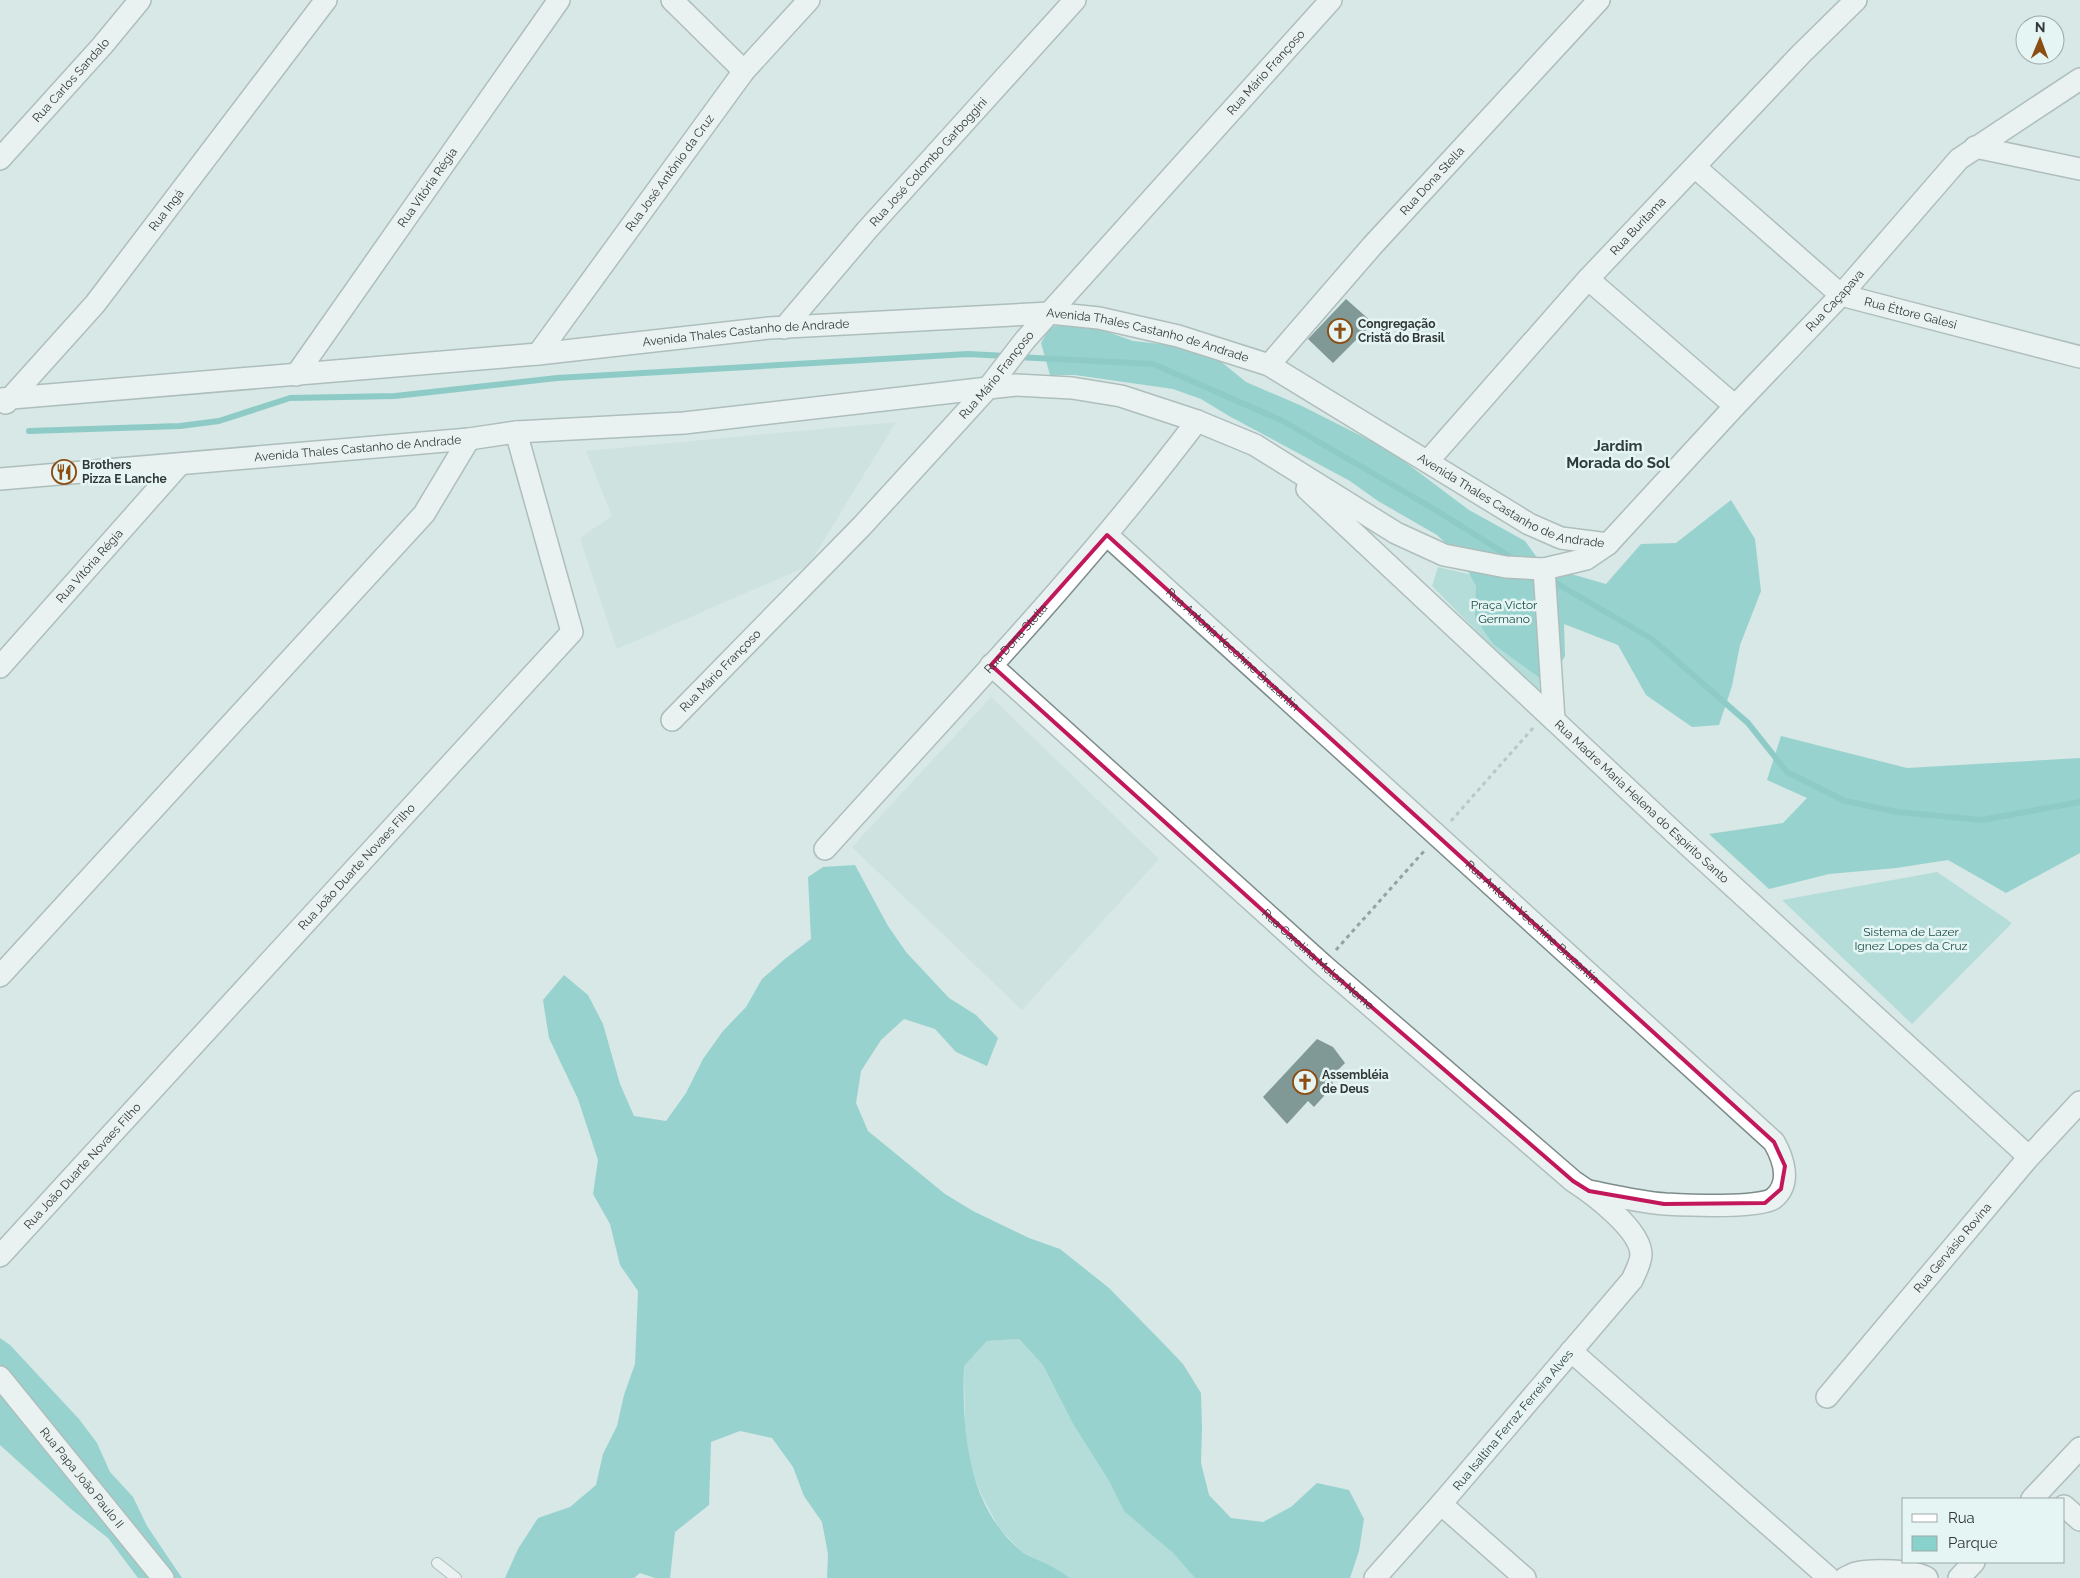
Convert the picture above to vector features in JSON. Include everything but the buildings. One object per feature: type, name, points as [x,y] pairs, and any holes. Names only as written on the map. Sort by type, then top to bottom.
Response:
[{"type":"street","name":"Rua Carlos Sandalo","points":[[0,158],[102,46],[140,0]]},
{"type":"street","name":"Rua Ingá","points":[[3,403],[95,304],[326,0]]},
{"type":"street","name":"Rua Vitória Régia","points":[[296,374],[559,0]]},
{"type":"street","points":[[672,0],[744,71]]},
{"type":"street","name":"Rua José Antônio da Cruz","points":[[538,354],[744,71],[809,0]]},
{"type":"street","name":"Rua José Colombo Garboggini","points":[[784,328],[867,230],[1075,0]]},
{"type":"street","name":"Rua Mário Françoso","points":[[672,720],[862,526],[988,388],[1025,340],[1331,0]]},
{"type":"street","name":"Rua Dona Stella","points":[[1269,365],[1372,246],[1599,0]]},
{"type":"street","name":"Rua Buritama","points":[[1428,461],[1588,279],[1801,54],[1856,0]]},
{"type":"street","name":"Rua Caçapava","points":[[1608,544],[1735,406],[1841,295],[1959,159],[2080,79]]},
{"type":"street","points":[[1975,147],[2080,169]]},
{"type":"street","name":"Rua Éttore Galesi","points":[[1695,168],[1841,295],[2080,357]]},
{"type":"street","points":[[1588,279],[1735,406]]},
{"type":"street","name":"Avenida Thales Castanho de Andrade","points":[[3,403],[296,374],[538,354],[784,328],[1050,313],[1099,318],[1178,336],[1269,365],[1529,524],[1561,538],[1608,544]]},
{"type":"street","name":"Avenida Thales Castanho de Andrade","points":[[0,479],[469,440],[516,432],[684,423],[1016,385],[1072,388],[1121,396],[1197,421],[1255,445],[1396,533],[1444,555],[1498,565],[1544,570],[1586,559],[1608,544]]},
{"type":"street","name":"Rua Dona Stella","points":[[825,849],[1107,535],[1158,473],[1197,421]]},
{"type":"street","name":"Rua João Duarte Novaes Filho","points":[[0,1256],[572,632],[516,432]]},
{"type":"street","points":[[0,976],[424,514],[469,440]]},
{"type":"street","name":"Rua Madre Maria Helena do Espírito Santo","points":[[1255,445],[1318,499],[1550,716],[2030,1158]]},
{"type":"street","name":"Rua Vitória Régia","points":[[0,667],[180,464]]},
{"type":"street","name":"Rua Antonia Vecchine Bruzantin","points":[[1107,535],[1774,1142],[1785,1166],[1781,1189],[1774,1198],[1765,1203],[1748,1205],[1664,1204],[1589,1192]]},
{"type":"street","points":[[1544,570],[1550,716]]},
{"type":"street","name":"Rua Carolina Molon Neme","points":[[991,666],[1322,965],[1573,1181],[1589,1192],[1629,1229],[1639,1245],[1641,1255]]},
{"type":"street","name":"Rua Gervásio Rovina","points":[[1827,1397],[2080,1102]]},
{"type":"street","name":"Rua Isaltina Ferraz Ferreira Alves","points":[[1375,1578],[1441,1504],[1632,1280],[1641,1255]]},
{"type":"street","points":[[1571,1351],[1828,1578]]},
{"type":"street","name":"Rua Papa João Paulo II","points":[[0,1377],[163,1578]]},
{"type":"street","points":[[2043,1496],[2080,1448]]},
{"type":"street","points":[[1441,1504],[1525,1578]]},
{"type":"street","points":[[2065,1507],[2080,1520]]},
{"type":"street","points":[[1959,1578],[1973,1563]]},
{"type":"street","points":[[1845,1578],[1857,1572],[1890,1571],[1922,1574],[1926,1578]]},
{"type":"lane","points":[[438,1563],[456,1578]]},
{"type":"path","points":[[1322,965],[1438,836],[1550,716]]},
{"type":"highlighted area","points":[[1107,535],[1774,1142],[1785,1166],[1781,1189],[1765,1203],[1664,1204],[1589,1191],[1573,1181],[1323,965],[991,665]]},
{"type":"shaded area","points":[[896,422],[808,566],[617,649],[580,538],[612,516],[586,451]]},
{"type":"shaded area","points":[[991,697],[1159,859],[1022,1010],[852,847]]},
{"type":"green space","points":[[1067,324],[1091,326],[1133,341],[1180,346],[1219,360],[1246,382],[1302,406],[1389,450],[1469,510],[1525,541],[1543,566],[1606,584],[1641,544],[1676,543],[1731,500],[1755,539],[1761,591],[1740,645],[1732,686],[1719,725],[1692,727],[1646,695],[1618,645],[1564,624],[1565,656],[1548,684],[1493,644],[1475,618],[1476,586],[1461,558],[1437,535],[1378,501],[1350,481],[1201,399],[1173,389],[1075,375],[1050,375],[1041,343],[1050,327]]},
{"type":"green space","name":"Praça Victor Germano","points":[[1438,567],[1494,580],[1534,579],[1540,695],[1432,586]]},
{"type":"green space","points":[[1781,736],[1907,768],[2080,758],[2080,853],[2006,893],[1948,860],[1896,868],[1829,874],[1769,889],[1709,834],[1783,823],[1807,798],[1767,780]]},
{"type":"green space","points":[[855,865],[888,926],[906,952],[949,998],[976,1015],[998,1038],[987,1066],[956,1052],[935,1029],[904,1019],[881,1040],[861,1071],[856,1103],[868,1131],[945,1194],[973,1211],[1029,1238],[1060,1249],[1109,1288],[1183,1364],[1201,1393],[1201,1463],[1209,1495],[1231,1518],[1263,1522],[1291,1507],[1317,1483],[1349,1490],[1364,1519],[1359,1551],[1350,1578],[1195,1578],[1173,1553],[1124,1511],[1109,1481],[1073,1424],[1043,1365],[1019,1339],[987,1341],[964,1366],[964,1415],[971,1465],[978,1489],[1002,1532],[1020,1550],[1070,1578],[827,1578],[828,1554],[822,1522],[804,1496],[793,1467],[772,1438],[740,1431],[711,1442],[709,1505],[675,1532],[670,1578],[655,1578],[640,1573],[634,1578],[505,1578],[518,1549],[538,1518],[570,1507],[596,1485],[603,1454],[617,1426],[624,1395],[635,1364],[638,1291],[620,1265],[610,1224],[593,1194],[598,1160],[578,1099],[549,1038],[543,1000],[564,975],[588,995],[603,1024],[620,1084],[634,1116],[666,1121],[686,1093],[703,1059],[723,1031],[746,1007],[762,979],[811,939],[808,877],[823,867]]},
{"type":"green space","name":"Sistema de Lazer Ignez Lopes da Cruz","points":[[1937,872],[2012,923],[1912,1024],[1782,900]]},
{"type":"green space","points":[[0,1338],[10,1345],[79,1419],[97,1443],[110,1472],[133,1497],[147,1526],[182,1578],[138,1578],[108,1538],[71,1509],[0,1445]]},
{"type":"green space","points":[[1019,1339],[1043,1365],[1073,1424],[1109,1481],[1124,1510],[1173,1553],[1195,1578],[1070,1578],[1021,1551],[999,1528],[982,1496],[970,1467],[965,1429],[964,1366],[987,1341]]},
{"type":"waterway","points":[[29,431],[180,426],[219,421],[290,398],[395,396],[557,378],[968,354],[1007,356]]},
{"type":"waterway","points":[[1017,357],[1153,364],[1283,421],[1434,509],[1517,561]]},
{"type":"waterway","points":[[1549,579],[1652,639],[1748,723],[1787,772],[1845,801],[1898,812],[1982,820],[2080,802]]},
{"type":"place","name":"Congregação Cristã do Brasil","points":[[1340,331]]},
{"type":"place","name":"Brothers Pizza E Lanche","points":[[64,472]]},
{"type":"place","name":"Assembléia de Deus","points":[[1305,1082]]},
{"type":"district","name":"Jardim Morada do Sol","points":[[1618,454]]}]
